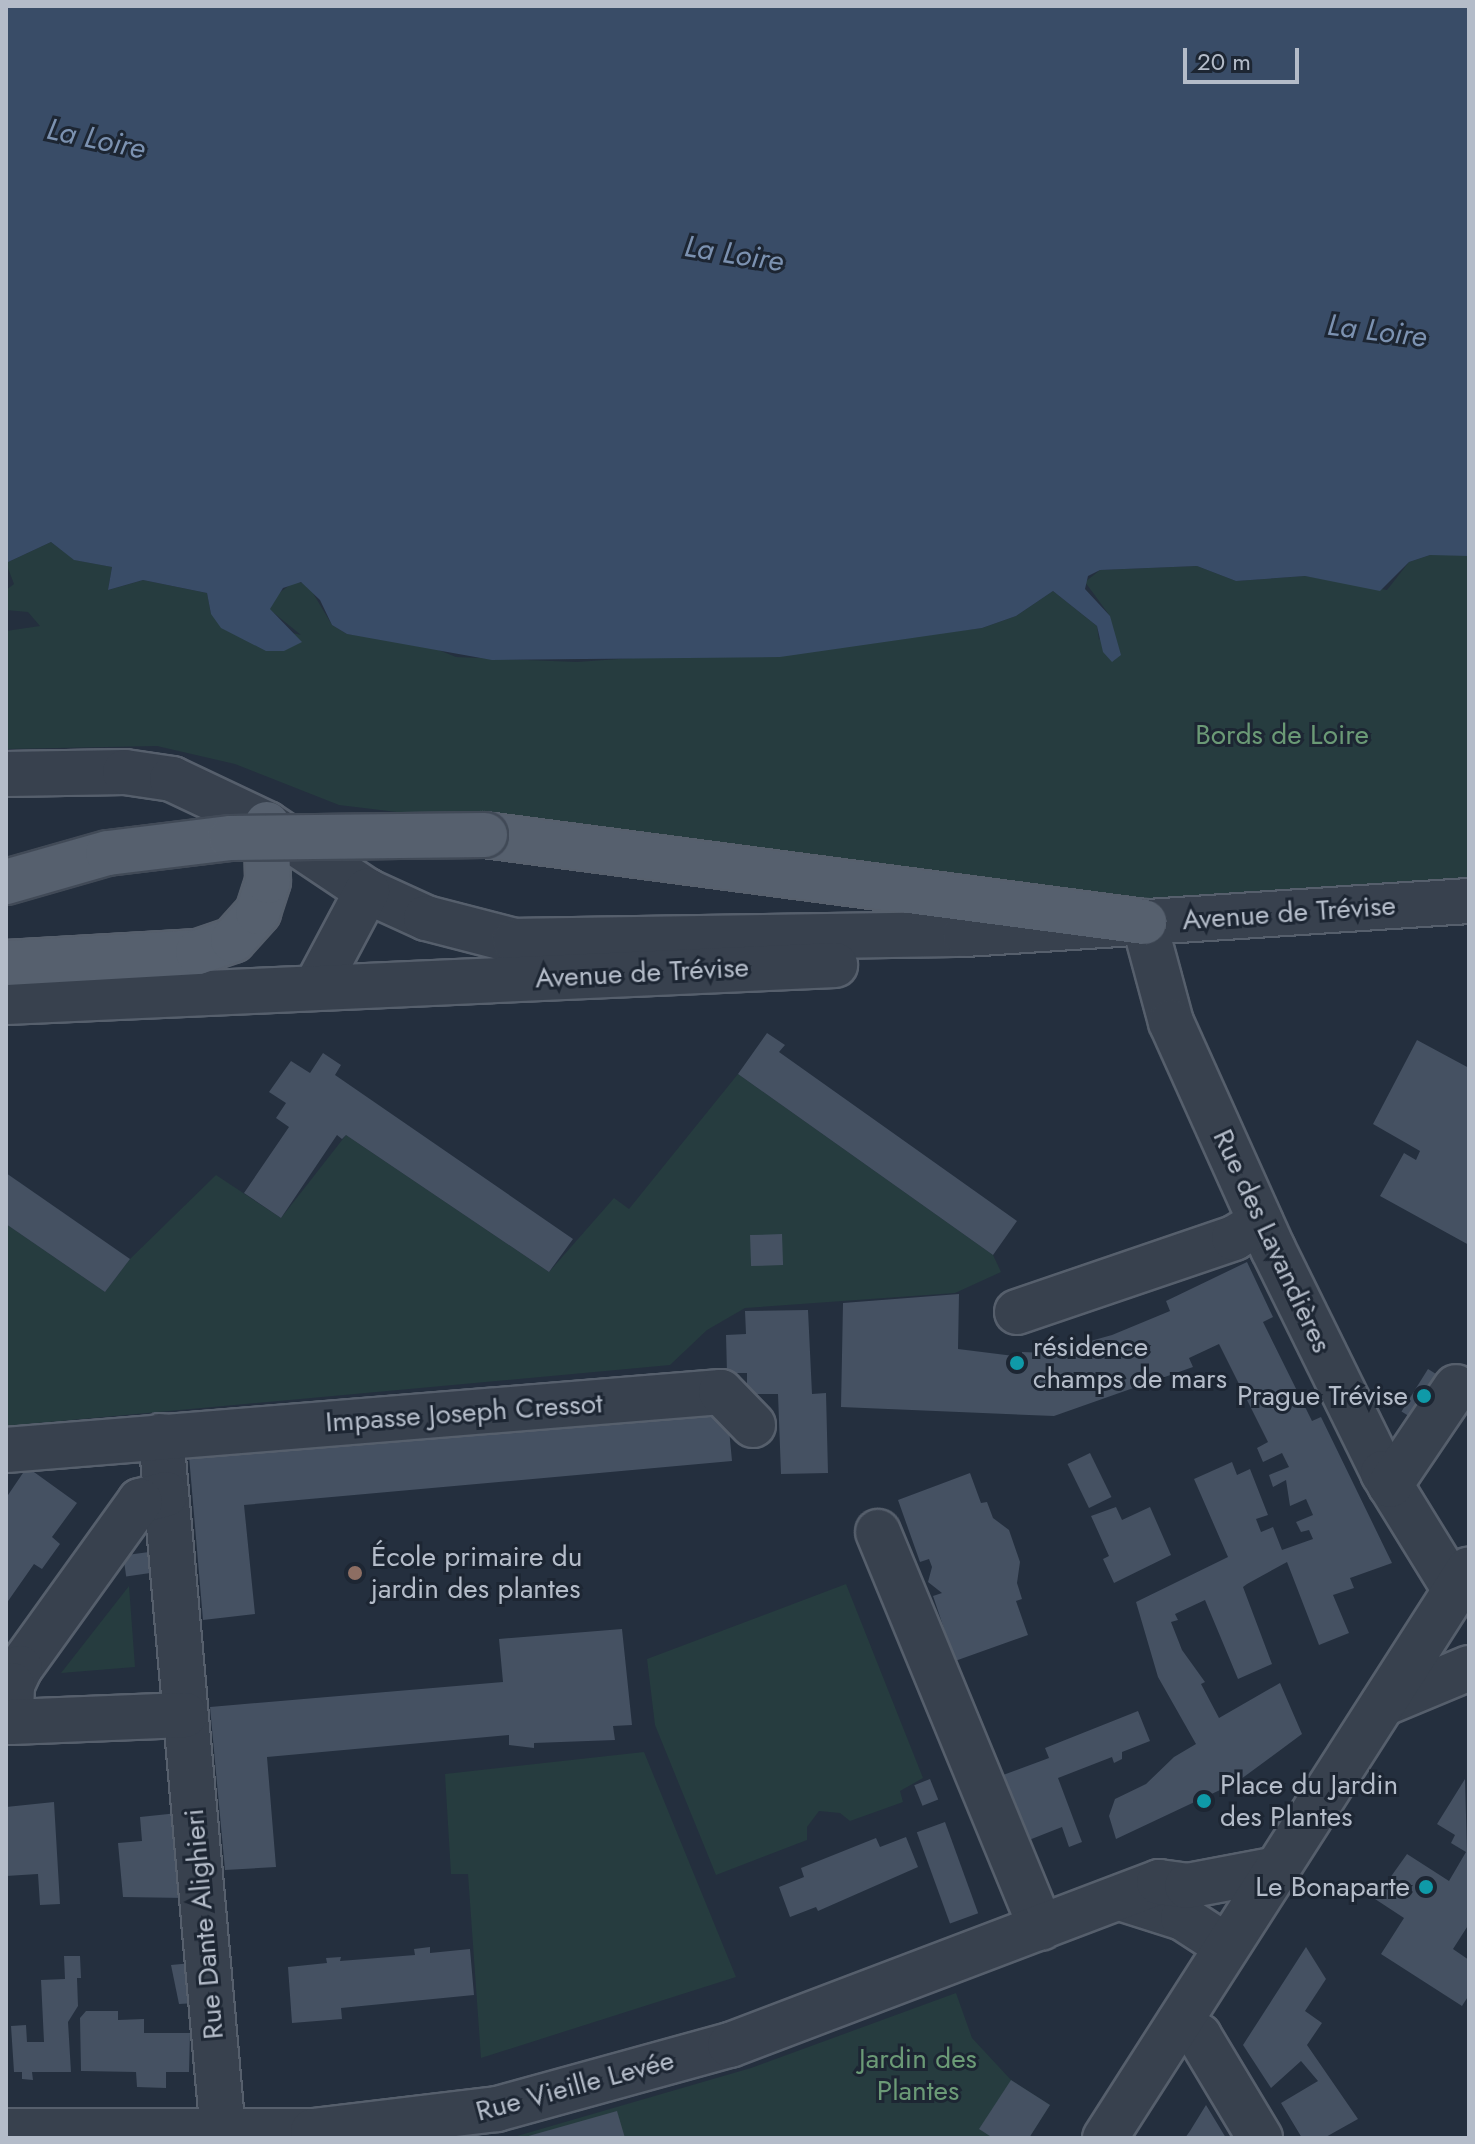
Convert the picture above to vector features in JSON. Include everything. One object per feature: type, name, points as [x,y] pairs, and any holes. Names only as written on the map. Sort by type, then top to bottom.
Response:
[{"type":"main road","points":[[6,963],[198,952],[233,940],[258,912],[268,881],[267,824]]},
{"type":"main road","points":[[6,882],[108,853],[231,838],[485,835],[1144,922]]},
{"type":"street","name":"Avenue de Trévise","points":[[6,774],[125,772],[172,779],[267,824],[367,891],[426,918],[515,941],[965,934],[1469,901]]},
{"type":"street","points":[[316,987],[367,891]]},
{"type":"street","name":"Rue des Lavandières","points":[[1144,922],[1171,1022],[1261,1222],[1390,1485],[1462,1579]]},
{"type":"street","name":"Avenue de Trévise","points":[[6,1002],[837,965],[965,934]]},
{"type":"street","points":[[1017,1312],[1234,1238],[1261,1222]]},
{"type":"street","points":[[1390,1485],[1456,1387]]},
{"type":"street","name":"Impasse Joseph Cressot","points":[[161,1436],[721,1392],[753,1425]]},
{"type":"street","points":[[6,1450],[161,1436]]},
{"type":"street","name":"Rue Dante Alighieri","points":[[161,1436],[223,2133]]},
{"type":"street","points":[[166,1494],[140,1501],[20,1668],[12,1685],[8,1723],[185,1715]]},
{"type":"street","points":[[878,1532],[1041,1928]]},
{"type":"street","points":[[1105,2138],[1272,1870],[1462,1579]]},
{"type":"street","points":[[1383,1704],[1469,1668]]},
{"type":"street","points":[[1117,1897],[1159,1882],[1187,1886],[1272,1870]]},
{"type":"street","points":[[1117,1897],[1183,1918],[1226,1946]]},
{"type":"street","name":"Rue Vieille Levée","points":[[6,2131],[223,2133],[426,2121],[497,2109],[730,2045],[1117,1897]]},
{"type":"street","points":[[1179,2023],[1199,2036],[1260,2138]]},
{"type":"green space","name":"Bords de Loire","points":[[51,542],[75,560],[112,567],[108,590],[143,580],[207,593],[211,614],[301,635],[269,609],[275,596],[294,582],[307,583],[332,625],[347,634],[426,645],[456,657],[577,662],[688,654],[741,657],[982,628],[1016,616],[1053,591],[1097,626],[1099,640],[1110,616],[1085,582],[1100,570],[1197,566],[1236,581],[1305,576],[1387,590],[1409,562],[1430,555],[1467,555],[1469,881],[1144,903],[339,805],[235,764],[157,746],[6,749],[6,631],[40,626],[28,612],[6,610],[6,590],[14,584],[6,563]]},
{"type":"green space","points":[[738,1074],[993,1255],[1001,1272],[955,1293],[745,1308],[707,1330],[670,1365],[6,1426],[6,1224],[105,1292],[130,1259],[216,1175],[281,1218],[346,1135],[549,1272],[614,1198],[629,1209]]},
{"type":"green space","points":[[846,1584],[923,1778],[900,1791],[903,1802],[850,1821],[840,1813],[819,1811],[807,1827],[807,1840],[716,1875],[655,1725],[647,1659]]},
{"type":"green space","points":[[129,1586],[135,1667],[61,1673]]},
{"type":"green space","points":[[644,1752],[736,1977],[481,2058],[468,1874],[451,1874],[445,1774]]},
{"type":"green space","name":"Jardin des Plantes","points":[[956,1993],[972,2038],[1011,2080],[1050,2105],[1029,2138],[510,2138],[751,2068]]},
{"type":"water","name":"La Loire","points":[[6,6],[1469,6],[1469,556],[1430,555],[1409,562],[1380,591],[1305,576],[1236,581],[1197,566],[1100,570],[1088,576],[1085,589],[1110,616],[1121,655],[1112,662],[1103,652],[1097,626],[1053,591],[1016,616],[982,628],[780,657],[492,660],[347,634],[332,625],[320,600],[301,582],[283,588],[270,609],[302,642],[284,651],[266,651],[221,628],[211,614],[207,593],[143,580],[108,590],[112,567],[74,560],[51,542],[6,563]]},
{"type":"building","points":[[767,1033],[785,1045],[779,1052],[1017,1221],[993,1255],[738,1074]]},
{"type":"building","points":[[1417,1040],[1469,1068],[1469,1245],[1380,1196],[1404,1153],[1416,1160],[1420,1151],[1373,1124]]},
{"type":"building","points":[[323,1053],[341,1065],[335,1075],[573,1239],[549,1272],[346,1135],[342,1139],[337,1135],[281,1218],[244,1193],[289,1127],[276,1118],[286,1103],[269,1092],[291,1061],[310,1073]]},
{"type":"building","points":[[6,1173],[130,1259],[105,1292],[6,1224]]},
{"type":"building","points":[[782,1234],[783,1265],[751,1266],[750,1235]]},
{"type":"building","points":[[1247,1262],[1273,1317],[1263,1322],[1312,1421],[1321,1417],[1392,1563],[1350,1578],[1354,1588],[1333,1595],[1349,1633],[1319,1645],[1287,1562],[1243,1587],[1272,1664],[1238,1679],[1205,1600],[1175,1614],[1178,1620],[1171,1622],[1182,1650],[1205,1682],[1201,1684],[1219,1718],[1280,1683],[1302,1734],[1237,1782],[1116,1839],[1109,1816],[1115,1799],[1146,1784],[1174,1757],[1196,1744],[1158,1677],[1136,1602],[1228,1557],[1194,1479],[1232,1462],[1237,1475],[1250,1469],[1268,1515],[1256,1519],[1261,1532],[1273,1527],[1282,1550],[1313,1539],[1309,1530],[1301,1532],[1296,1522],[1313,1515],[1306,1499],[1290,1506],[1286,1480],[1273,1487],[1269,1475],[1289,1467],[1282,1453],[1263,1462],[1257,1448],[1268,1442],[1219,1344],[1189,1358],[1193,1367],[1054,1416],[841,1407],[843,1303],[959,1294],[958,1349],[1022,1357],[1022,1352],[1047,1353],[1112,1335],[1170,1311],[1166,1301]]},
{"type":"building","points":[[808,1310],[812,1394],[826,1393],[828,1473],[781,1474],[778,1394],[747,1394],[747,1373],[727,1373],[726,1335],[746,1334],[745,1311]]},
{"type":"building","name":"Prague Trévise","points":[[1428,1369],[1449,1382],[1423,1425],[1402,1411]]},
{"type":"building","points":[[727,1408],[732,1461],[244,1505],[255,1614],[203,1620],[189,1456]]},
{"type":"building","points":[[1090,1453],[1111,1497],[1089,1508],[1068,1464]]},
{"type":"building","points":[[27,1467],[77,1503],[52,1537],[60,1544],[42,1569],[34,1564],[6,1604],[6,1498]]},
{"type":"building","points":[[970,1473],[981,1503],[987,1502],[993,1518],[1009,1530],[1020,1562],[1017,1583],[1022,1599],[1016,1601],[1028,1635],[955,1661],[933,1596],[942,1593],[928,1582],[932,1567],[929,1559],[920,1562],[898,1500]]},
{"type":"building","points":[[1116,1507],[1122,1520],[1150,1507],[1171,1555],[1114,1583],[1103,1559],[1109,1556],[1091,1516]]},
{"type":"building","points":[[149,1552],[152,1573],[126,1576],[123,1556]]},
{"type":"building","points":[[622,1629],[632,1725],[613,1726],[615,1740],[534,1743],[534,1748],[509,1745],[509,1735],[267,1757],[276,1867],[225,1870],[210,1707],[503,1682],[499,1639]]},
{"type":"building","points":[[1138,1711],[1150,1741],[1122,1752],[1122,1759],[1114,1763],[1112,1757],[1058,1778],[1082,1842],[1069,1847],[1062,1827],[1029,1840],[1018,1837],[995,1778],[1049,1758],[1045,1748]]},
{"type":"building","points":[[930,1779],[938,1799],[922,1806],[914,1785]]},
{"type":"building","name":"Le Bonaparte","points":[[1465,1779],[1469,1924],[1453,1949],[1469,1960],[1469,1995],[1462,2006],[1381,1954],[1404,1918],[1375,1899],[1407,1854],[1449,1881],[1466,1852],[1451,1843],[1455,1835],[1437,1824]]},
{"type":"building","points":[[54,1802],[60,1904],[40,1905],[38,1874],[6,1876],[6,1807]]},
{"type":"building","points":[[178,1813],[186,1898],[123,1897],[118,1843],[142,1841],[140,1817]]},
{"type":"building","points":[[945,1822],[978,1913],[950,1923],[917,1832]]},
{"type":"building","points":[[906,1837],[918,1867],[818,1911],[816,1907],[790,1917],[779,1887],[804,1877],[801,1868],[876,1838],[880,1847]]},
{"type":"building","points":[[430,1947],[430,1953],[470,1949],[474,1995],[341,2008],[342,2019],[292,2023],[288,1967],[327,1963],[326,1958],[341,1957],[340,1961],[415,1955],[414,1949]]},
{"type":"building","points":[[1306,1947],[1326,1979],[1305,2011],[1322,2023],[1307,2045],[1358,2119],[1324,2138],[1302,2138],[1281,2103],[1318,2081],[1301,2061],[1271,2088],[1243,2045]]},
{"type":"building","points":[[64,1956],[80,1956],[78,2006],[68,2022],[71,2072],[32,2072],[33,2080],[22,2079],[22,2072],[14,2072],[11,2026],[26,2025],[27,2042],[44,2042],[41,1980],[65,1979]]},
{"type":"building","points":[[192,1963],[196,2003],[179,2004],[171,1965]]},
{"type":"building","points":[[86,2011],[118,2011],[118,2020],[144,2019],[144,2033],[190,2033],[189,2072],[166,2072],[166,2088],[137,2087],[136,2072],[81,2071],[80,2018]]},
{"type":"building","points":[[1011,2080],[1050,2105],[1029,2138],[993,2138],[979,2129]]},
{"type":"building","points":[[1206,2105],[1226,2138],[1185,2138],[1190,2131]]},
{"type":"building","points":[[617,2111],[625,2138],[525,2138],[525,2137]]},
{"type":"place","name":"résidence champs de mars","points":[[1017,1363]]},
{"type":"place","name":"Prague Trévise","points":[[1424,1396]]},
{"type":"place","name":"École primaire du jardin des plantes","points":[[355,1573]]},
{"type":"place","name":"Place du Jardin des Plantes","points":[[1204,1801]]},
{"type":"place","name":"Le Bonaparte","points":[[1426,1887]]}]
